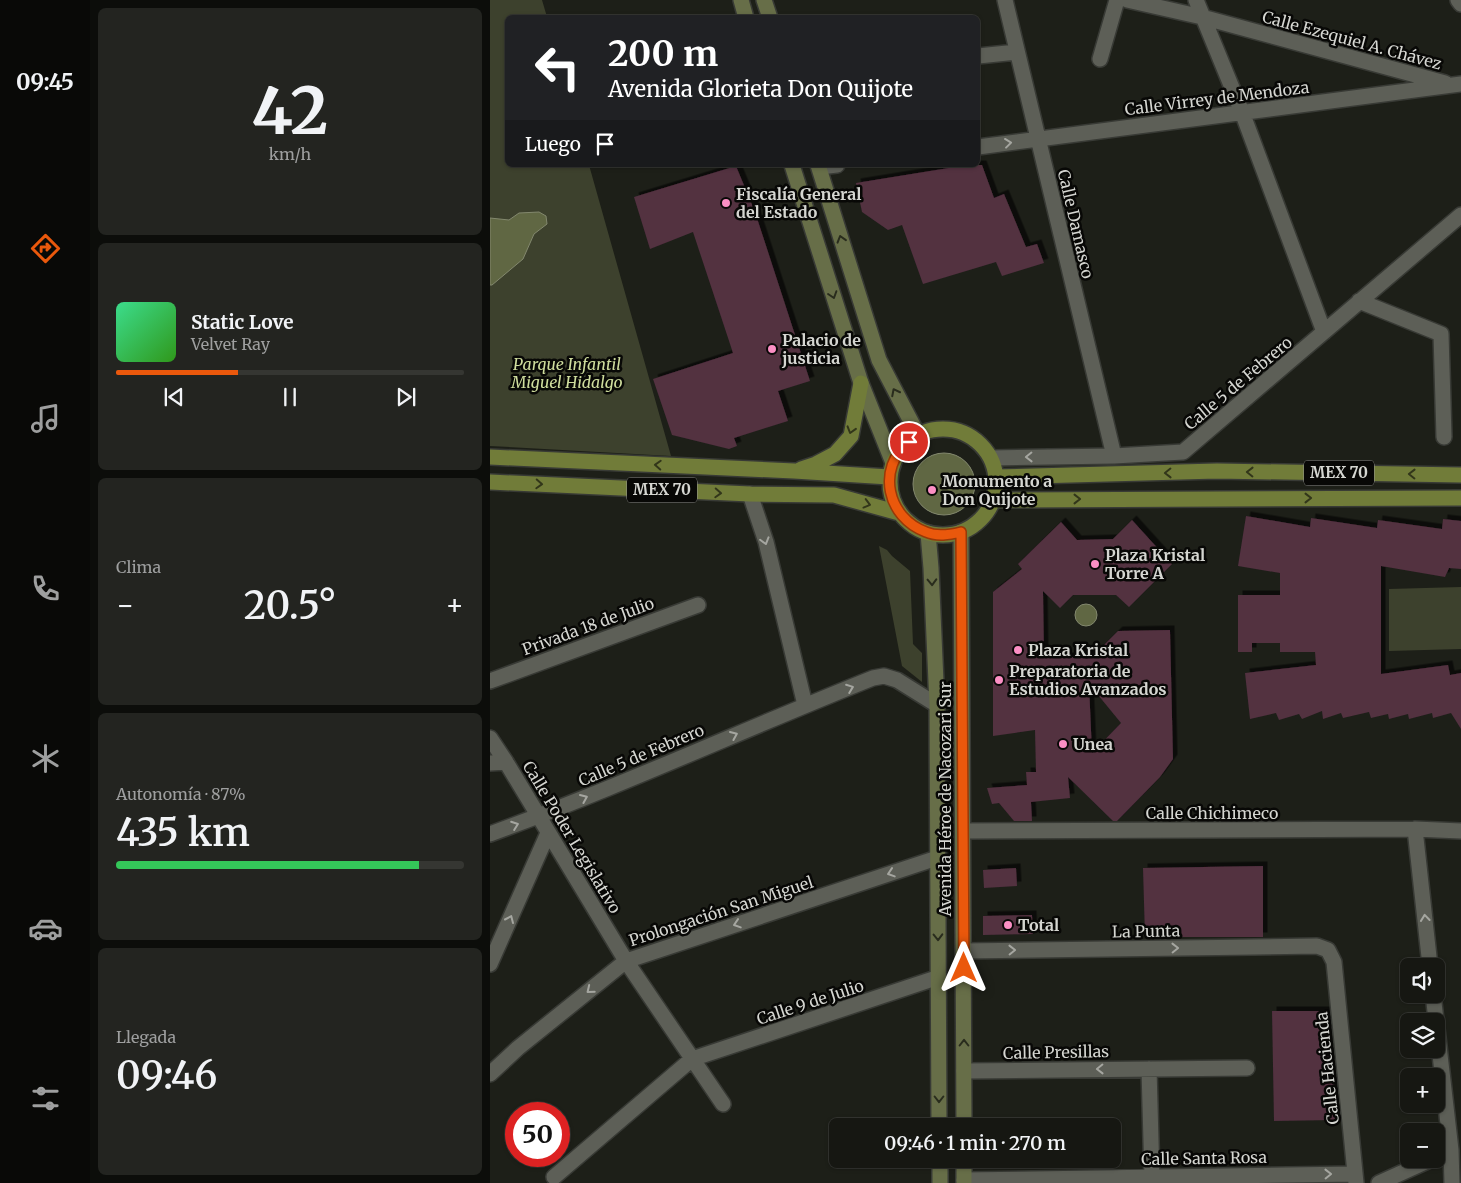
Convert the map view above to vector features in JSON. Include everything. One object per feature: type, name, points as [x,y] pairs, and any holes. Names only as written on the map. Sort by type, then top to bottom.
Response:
[{"type":"main road","points":[[741,0],[745,15]]},
{"type":"main road","points":[[764,0],[769,15]]},
{"type":"main road","points":[[793,167],[861,383],[891,470],[892,497],[899,513]]},
{"type":"main road","points":[[818,167],[879,360],[918,435]]},
{"type":"main road","points":[[794,471],[816,464],[834,454],[851,436],[861,383]]},
{"type":"main road","points":[[891,470],[901,448],[918,435],[938,428],[958,430],[979,442],[990,458],[997,481],[994,500]]},
{"type":"main road","name":"MEX 70","points":[[490,457],[794,471],[891,470]]},
{"type":"main road","name":"MEX 70","points":[[996,477],[1217,471],[1461,475]]},
{"type":"main road","name":"MEX 70","points":[[490,482],[750,494],[834,495],[899,513],[913,526],[928,533],[946,535],[961,532],[978,522],[989,510],[994,500],[1461,498]]},
{"type":"main road","name":"Avenida Héroe de Nacozari Sur","points":[[961,532],[964,1118]]},
{"type":"main road","name":"Avenida Héroe de Nacozari Sur","points":[[928,533],[937,705],[939,1118]]},
{"type":"main road","points":[[940,1168],[940,1183]]},
{"type":"main road","points":[[964,1168],[964,1181]]},
{"type":"street","name":"Calle Damasco","points":[[1005,0],[1114,456]]},
{"type":"street","points":[[1100,59],[1117,0]]},
{"type":"street","name":"Calle Ezequiel A. Chávez","points":[[1127,0],[1200,6],[1456,84]]},
{"type":"street","points":[[1458,0],[1461,4]]},
{"type":"street","points":[[1200,6],[1242,112],[1324,332]]},
{"type":"street","points":[[980,56],[1017,52]]},
{"type":"street","name":"Calle Virrey de Mendoza","points":[[980,147],[1456,84]]},
{"type":"street","name":"Calle 5 de Febrero","points":[[990,458],[1114,456],[1182,452],[1461,215]]},
{"type":"street","points":[[1359,301],[1441,334],[1444,437]]},
{"type":"street","points":[[750,494],[766,542],[805,705]]},
{"type":"street","name":"Privada 18 de Julio","points":[[490,681],[698,605]]},
{"type":"street","name":"Calle 5 de Febrero","points":[[490,834],[539,816],[873,678],[884,676],[897,680],[937,705]]},
{"type":"street","name":"Calle Poder Legislativo","points":[[490,738],[626,961],[723,1104]]},
{"type":"street","points":[[490,763],[506,762]]},
{"type":"street","points":[[1415,829],[1429,958]]},
{"type":"street","name":"Calle Chichimeco","points":[[963,831],[1415,829],[1461,831]]},
{"type":"street","points":[[490,964],[548,833]]},
{"type":"street","name":"Prolongación San Miguel","points":[[490,1074],[518,1048],[626,961],[937,858]]},
{"type":"street","name":"La Punta","points":[[964,951],[1317,946],[1328,950]]},
{"type":"street","name":"Calle Hacienda","points":[[1328,950],[1334,962],[1356,1178]]},
{"type":"street","name":"Calle 9 de Julio","points":[[692,1059],[939,978]]},
{"type":"street","points":[[1434,1003],[1456,1148],[1452,1183]]},
{"type":"street","points":[[554,1177],[692,1059]]},
{"type":"street","name":"Calle Presillas","points":[[964,1071],[1247,1068]]},
{"type":"street","points":[[1149,1069],[1152,1177]]},
{"type":"street","points":[[1379,1183],[1412,1168]]},
{"type":"street","name":"Calle Santa Rosa","points":[[964,1181],[1152,1177],[1356,1178]]},
{"type":"green space","name":"Parque Infantil Miguel Hidalgo","points":[[490,0],[542,0],[546,15],[505,15],[505,167],[590,167],[671,456],[490,446]]},
{"type":"green space","points":[[879,546],[887,550],[910,571],[913,644],[922,653],[922,682],[902,666]]},
{"type":"green space","points":[[1461,587],[1461,649],[1389,651],[1389,589]]},
{"type":"shaded area","points":[[539,212],[546,216],[547,224],[534,234],[523,259],[490,285],[490,218],[509,220],[519,213]]},
{"type":"shaded area","points":[[938,453],[950,453],[966,462],[973,472],[975,484],[973,496],[966,506],[950,515],[938,515],[927,510],[918,501],[913,490],[913,478],[918,467],[927,458]]},
{"type":"shaded area","points":[[1086,604],[1094,607],[1097,615],[1094,623],[1086,626],[1078,623],[1075,615],[1078,607]]},
{"type":"building","points":[[982,165],[994,198],[1004,194],[1026,247],[1037,244],[1044,263],[1002,276],[996,262],[923,284],[902,225],[888,230],[862,212],[856,183],[955,167],[980,167]]},
{"type":"building","points":[[736,167],[755,212],[810,381],[778,391],[788,421],[734,438],[737,446],[729,449],[672,435],[653,379],[733,353],[693,232],[650,249],[634,197]]},
{"type":"building","points":[[1246,516],[1310,527],[1311,518],[1377,528],[1378,520],[1442,529],[1443,519],[1461,521],[1461,569],[1449,568],[1445,577],[1381,566],[1381,674],[1448,665],[1450,675],[1461,673],[1461,729],[1451,713],[1433,718],[1432,713],[1409,719],[1408,714],[1389,719],[1388,714],[1371,718],[1369,712],[1343,718],[1341,713],[1323,719],[1322,711],[1302,719],[1299,714],[1279,720],[1276,713],[1250,719],[1245,673],[1316,665],[1315,652],[1280,652],[1280,643],[1252,643],[1252,652],[1238,652],[1238,595],[1280,595],[1280,573],[1238,566]]},
{"type":"building","points":[[1132,520],[1172,564],[1129,607],[1116,595],[1073,595],[1060,608],[1043,591],[1044,657],[1075,657],[1095,654],[1118,631],[1170,630],[1173,759],[1160,777],[1117,821],[1113,821],[1068,777],[1070,798],[1031,802],[1032,821],[1014,821],[999,803],[992,804],[987,788],[1027,785],[1026,772],[1036,772],[1035,730],[993,736],[993,592],[1022,569],[1018,564],[1061,522],[1077,540],[1113,539]],"holes":[[[1089,684],[1121,723],[1092,753]]]},
{"type":"building","points":[[1263,866],[1263,937],[1145,937],[1143,868]]},
{"type":"building","name":"Total","points":[[1016,868],[1017,886],[984,888],[983,870]]},
{"type":"building","name":"Total","points":[[1032,915],[1033,934],[983,935],[983,916]]},
{"type":"building","points":[[1272,1011],[1329,1011],[1335,1120],[1274,1121]]},
{"type":"place","name":"Fiscalía General del Estado","points":[[726,203]]},
{"type":"place","name":"Palacio de justicia","points":[[772,349]]},
{"type":"place","name":"Monumento a Don Quijote","points":[[932,490]]},
{"type":"place","name":"Plaza Kristal Torre A","points":[[1095,564]]},
{"type":"place","name":"Plaza Kristal","points":[[1018,650]]},
{"type":"place","name":"Preparatoria de Estudios Avanzados","points":[[999,680]]},
{"type":"place","name":"Unea","points":[[1063,744]]},
{"type":"place","name":"Total","points":[[1008,925]]},
{"type":"route","points":[[909,442],[901,448],[892,463],[889,477],[892,497],[899,513],[913,526],[928,533],[946,535],[961,532],[964,968]]}]
